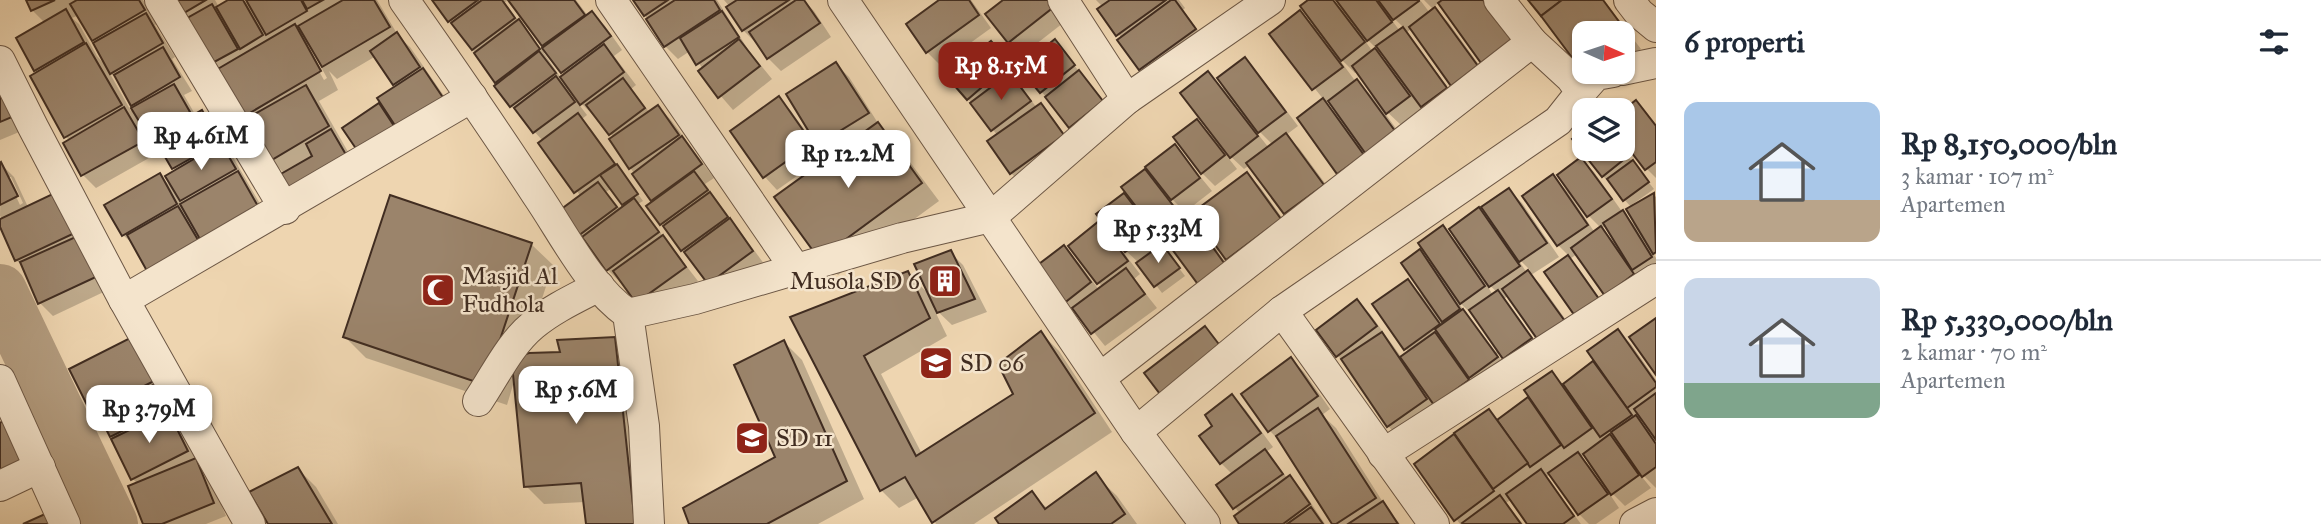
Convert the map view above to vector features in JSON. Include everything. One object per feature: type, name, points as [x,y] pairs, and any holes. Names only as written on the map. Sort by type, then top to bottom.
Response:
[{"type":"street","points":[[160,0],[285,209]]},
{"type":"street","points":[[404,0],[599,286],[615,305],[628,314],[644,426],[649,524]]},
{"type":"street","points":[[611,0],[795,268]]},
{"type":"street","points":[[843,0],[1136,432],[1205,524]]},
{"type":"street","points":[[1063,0],[1127,99]]},
{"type":"street","points":[[628,314],[695,299],[902,238],[991,217],[1127,99],[1270,0]]},
{"type":"street","points":[[1499,0],[1532,42],[1572,78],[1581,92]]},
{"type":"street","points":[[1629,0],[1639,13],[1656,27]]},
{"type":"street","points":[[1100,378],[1532,42]]},
{"type":"street","points":[[0,61],[124,300],[250,524]]},
{"type":"street","points":[[1635,67],[1656,63]]},
{"type":"street","points":[[1136,432],[1282,311],[1558,121],[1588,84]]},
{"type":"street","points":[[124,300],[285,209],[472,97]]},
{"type":"street","points":[[1383,454],[1656,279]]},
{"type":"street","points":[[478,401],[514,346],[531,327],[599,286]]},
{"type":"street","points":[[1282,311],[1434,524]]},
{"type":"street","points":[[0,380],[65,524]]},
{"type":"street","points":[[0,486],[40,467]]},
{"type":"street","points":[[1635,524],[1656,513]]},
{"type":"building","points":[[26,0],[55,0],[31,11]]},
{"type":"building","points":[[77,0],[139,0],[145,10],[92,41],[70,4]]},
{"type":"building","points":[[168,0],[206,0],[177,17]]},
{"type":"building","points":[[228,0],[243,0],[263,35],[240,49],[216,7]]},
{"type":"building","points":[[246,0],[301,0],[307,11],[266,35]]},
{"type":"building","points":[[302,0],[323,0],[307,9]]},
{"type":"building","points":[[343,0],[374,0],[390,27],[322,67],[298,26]]},
{"type":"building","points":[[432,0],[478,0],[448,22]]},
{"type":"building","points":[[482,0],[502,0],[515,18],[472,50],[451,23]]},
{"type":"building","points":[[508,0],[574,0],[585,15],[542,46]]},
{"type":"building","points":[[633,0],[668,0],[644,16]]},
{"type":"building","points":[[675,0],[714,0],[720,10],[664,47],[646,19]]},
{"type":"building","points":[[737,0],[789,0],[742,31],[726,7]]},
{"type":"building","points":[[796,0],[804,0],[820,23],[767,59],[749,32]]},
{"type":"building","points":[[939,0],[969,0],[979,15],[926,53],[906,24]]},
{"type":"building","points":[[1003,0],[1050,0],[1055,6],[1008,43],[985,14]]},
{"type":"building","points":[[1110,0],[1166,0],[1116,36],[1097,9]]},
{"type":"building","points":[[1171,0],[1175,0],[1196,29],[1139,70],[1117,40]]},
{"type":"building","points":[[1308,0],[1333,0],[1365,42],[1341,61],[1300,6]]},
{"type":"building","points":[[1336,0],[1376,0],[1392,22],[1367,41]]},
{"type":"building","points":[[1378,0],[1419,0],[1419,1],[1393,20]]},
{"type":"building","points":[[1442,0],[1483,0],[1513,40],[1481,63],[1438,3]]},
{"type":"building","points":[[1528,0],[1562,0],[1541,16]]},
{"type":"building","points":[[1562,0],[1603,0],[1619,21],[1572,21],[1572,58],[1541,16]]},
{"type":"building","points":[[212,4],[238,49],[207,66],[182,21]]},
{"type":"building","points":[[1435,7],[1478,66],[1451,86],[1409,27]]},
{"type":"building","points":[[66,9],[84,42],[34,71],[16,38]]},
{"type":"building","points":[[1300,10],[1343,67],[1312,90],[1269,34]]},
{"type":"building","points":[[592,11],[611,36],[561,73],[542,48]]},
{"type":"building","points":[[722,11],[739,37],[696,65],[680,38]]},
{"type":"building","points":[[146,13],[163,43],[110,74],[93,43]]},
{"type":"building","points":[[519,19],[540,49],[495,83],[474,53]]},
{"type":"building","points":[[295,24],[321,71],[243,117],[216,70]]},
{"type":"building","points":[[1403,27],[1447,88],[1421,107],[1376,46]]},
{"type":"building","points":[[397,32],[420,67],[393,85],[370,51]]},
{"type":"building","points":[[739,39],[760,66],[718,98],[698,71]]},
{"type":"building","points":[[1055,39],[1075,65],[1040,93],[1019,68]]},
{"type":"building","points":[[991,41],[1010,63],[967,100],[947,77]]},
{"type":"building","points":[[86,43],[122,105],[64,138],[30,76]]},
{"type":"building","points":[[604,44],[624,72],[580,105],[560,77]]},
{"type":"building","points":[[163,47],[180,77],[131,106],[114,75]]},
{"type":"building","points":[[1375,48],[1410,96],[1386,114],[1352,66]]},
{"type":"building","points":[[539,51],[556,73],[510,107],[494,86]]},
{"type":"building","points":[[1245,57],[1286,112],[1258,133],[1217,78]]},
{"type":"building","points":[[836,62],[869,113],[817,145],[786,94]]},
{"type":"building","points":[[423,68],[446,102],[400,133],[377,98]]},
{"type":"building","points":[[1079,70],[1103,101],[1069,128],[1045,97]]},
{"type":"building","points":[[1208,71],[1258,136],[1230,158],[1180,93]]},
{"type":"building","points":[[1010,73],[1031,101],[991,131],[970,103]]},
{"type":"building","points":[[556,76],[575,102],[533,133],[514,108]]},
{"type":"building","points":[[623,78],[645,108],[609,135],[586,105]]},
{"type":"building","points":[[1357,79],[1398,135],[1368,157],[1328,101]]},
{"type":"building","points":[[174,84],[190,112],[148,136],[131,108]]},
{"type":"building","points":[[306,85],[329,126],[270,161],[246,119]]},
{"type":"building","points":[[0,87],[12,117],[0,122]]},
{"type":"building","points":[[779,96],[812,143],[763,178],[730,131]]},
{"type":"building","points":[[1323,98],[1364,155],[1337,174],[1297,118]]},
{"type":"building","points":[[1635,101],[1656,126],[1656,162],[1645,170],[1635,157]]},
{"type":"building","points":[[379,103],[398,132],[361,156],[342,128]]},
{"type":"building","points":[[1041,103],[1064,135],[1010,174],[987,141]]},
{"type":"building","points":[[658,105],[679,135],[629,169],[609,139]]},
{"type":"building","points":[[124,107],[144,141],[81,176],[63,143]]},
{"type":"building","points":[[202,110],[220,142],[172,169],[154,138]]},
{"type":"building","points":[[578,113],[615,164],[574,193],[538,143]]},
{"type":"building","points":[[1197,119],[1225,155],[1201,174],[1173,137]]},
{"type":"building","points":[[878,122],[922,183],[819,259],[774,197]]},
{"type":"building","points":[[331,129],[352,165],[286,203],[272,179],[312,156],[306,144]]},
{"type":"building","points":[[1286,133],[1324,185],[1284,214],[1246,163]]},
{"type":"building","points":[[682,136],[702,164],[651,201],[632,174]]},
{"type":"building","points":[[221,143],[236,169],[180,201],[165,176]]},
{"type":"building","points":[[1175,144],[1200,178],[1171,200],[1145,167]]},
{"type":"building","points":[[1576,161],[1584,161],[1612,199],[1587,217],[1557,175]]},
{"type":"building","points":[[1589,161],[1622,161],[1602,177]]},
{"type":"building","points":[[1634,161],[1649,182],[1623,201],[1607,179]]},
{"type":"building","points":[[0,163],[18,196],[0,205]]},
{"type":"building","points":[[617,164],[638,194],[622,205],[600,175]]},
{"type":"building","points":[[1145,169],[1175,208],[1151,226],[1121,187]]},
{"type":"building","points":[[238,171],[263,215],[205,248],[180,204]]},
{"type":"building","points":[[694,171],[708,190],[660,225],[646,206]]},
{"type":"building","points":[[1247,172],[1281,219],[1226,260],[1192,213]]},
{"type":"building","points":[[160,173],[177,204],[122,236],[104,205]]},
{"type":"building","points":[[1553,174],[1588,225],[1557,246],[1522,196]]},
{"type":"building","points":[[598,182],[617,207],[578,236],[560,210]]},
{"type":"building","points":[[1509,188],[1547,243],[1519,262],[1481,207]]},
{"type":"building","points":[[61,190],[79,231],[15,261],[0,227],[0,219]]},
{"type":"building","points":[[710,192],[728,217],[681,251],[663,226]]},
{"type":"building","points":[[1124,193],[1153,231],[1125,252],[1096,214]]},
{"type":"building","points":[[1654,193],[1656,252],[1653,254],[1626,209]]},
{"type":"building","name":"Masjid Al Fudhola","points":[[390,195],[532,243],[485,385],[343,337]]},
{"type":"building","points":[[634,198],[659,232],[606,271],[582,237]]},
{"type":"building","points":[[178,206],[204,250],[152,280],[127,235]]},
{"type":"building","points":[[1479,207],[1520,266],[1489,287],[1449,229]]},
{"type":"building","points":[[1623,210],[1652,257],[1632,270],[1603,223]]},
{"type":"building","points":[[1191,217],[1227,267],[1200,287],[1163,237]]},
{"type":"building","points":[[730,218],[753,251],[708,284],[684,252]]},
{"type":"building","points":[[1099,221],[1128,261],[1097,284],[1068,246]]},
{"type":"building","points":[[1443,225],[1485,286],[1460,304],[1418,243]]},
{"type":"building","points":[[1601,226],[1634,274],[1605,296],[1571,248]]},
{"type":"building","points":[[80,235],[98,276],[38,304],[20,262]]},
{"type":"building","points":[[663,235],[686,267],[636,303],[613,271]]},
{"type":"building","points":[[1162,244],[1180,268],[1154,287],[1136,263]]},
{"type":"building","points":[[1064,245],[1091,282],[1063,304],[1035,267]]},
{"type":"building","points":[[1420,249],[1460,309],[1442,322],[1401,263]]},
{"type":"building","name":"Musola SD 6","points":[[951,250],[975,299],[937,313],[914,264]]},
{"type":"building","points":[[1568,255],[1599,299],[1575,316],[1544,272]]},
{"type":"building","points":[[1126,268],[1145,294],[1091,334],[1072,308]]},
{"type":"building","points":[[1528,270],[1567,324],[1540,343],[1502,289]]},
{"type":"building","points":[[908,271],[930,318],[864,356],[916,456],[1013,394],[998,364],[1041,331],[1095,413],[932,523],[905,477],[880,491],[790,317]]},
{"type":"building","points":[[1408,279],[1440,324],[1404,350],[1372,304]]},
{"type":"building","points":[[1498,290],[1532,338],[1503,359],[1469,310]]},
{"type":"building","points":[[1357,299],[1377,326],[1336,357],[1316,330]]},
{"type":"building","points":[[1463,309],[1498,357],[1469,378],[1435,329]]},
{"type":"building","points":[[1656,318],[1656,375],[1629,337]]},
{"type":"building","points":[[1205,326],[1221,347],[1160,394],[1144,373]]},
{"type":"building","points":[[1618,329],[1656,383],[1656,387],[1627,408],[1587,351]]},
{"type":"building","points":[[1382,332],[1427,399],[1387,427],[1341,359]]},
{"type":"building","points":[[1435,332],[1469,380],[1434,405],[1400,357]]},
{"type":"building","points":[[138,334],[160,378],[91,413],[69,369]]},
{"type":"building","points":[[615,337],[635,524],[586,524],[581,483],[524,487],[513,374],[517,357],[529,353],[560,352],[557,340]]},
{"type":"building","points":[[784,340],[847,481],[767,524],[689,524],[683,508],[775,457],[734,365]]},
{"type":"building","points":[[1291,357],[1318,396],[1268,432],[1241,394]]},
{"type":"building","points":[[1593,361],[1632,415],[1600,437],[1563,384]]},
{"type":"building","points":[[1552,371],[1592,428],[1564,448],[1524,390]]},
{"type":"building","points":[[155,384],[167,409],[110,437],[98,413]]},
{"type":"building","points":[[1656,393],[1656,440],[1634,409]]},
{"type":"building","points":[[1232,394],[1261,433],[1220,464],[1199,436],[1212,426],[1205,415]]},
{"type":"building","points":[[1528,397],[1561,445],[1530,467],[1497,420]]},
{"type":"building","points":[[1318,408],[1376,498],[1336,524],[1332,524],[1276,436]]},
{"type":"building","points":[[1489,409],[1528,463],[1493,489],[1454,433]]},
{"type":"building","points":[[168,411],[188,451],[131,480],[111,439]]},
{"type":"building","points":[[1636,415],[1656,444],[1656,467],[1642,477],[1611,432]]},
{"type":"building","points":[[3,421],[27,467],[0,481],[0,423]]},
{"type":"building","points":[[1454,434],[1494,491],[1454,521],[1414,464]]},
{"type":"building","points":[[1610,434],[1639,475],[1611,495],[1583,454]]},
{"type":"building","points":[[1265,449],[1283,474],[1233,509],[1216,485]]},
{"type":"building","points":[[1578,452],[1608,494],[1578,515],[1548,473]]},
{"type":"building","points":[[196,458],[214,503],[162,524],[143,524],[128,486]]},
{"type":"building","points":[[298,467],[332,524],[268,524],[249,492]]},
{"type":"building","points":[[1541,469],[1574,516],[1563,524],[1527,524],[1506,494]]},
{"type":"building","points":[[1096,472],[1125,514],[1111,524],[999,524],[995,518],[1032,491],[1045,509]]},
{"type":"building","points":[[1290,475],[1310,504],[1283,524],[1239,524],[1234,516]]},
{"type":"building","points":[[1500,495],[1521,524],[1462,523]]},
{"type":"building","points":[[1383,501],[1398,524],[1348,524]]},
{"type":"building","points":[[1311,507],[1323,524],[1287,524]]},
{"type":"building","points":[[45,514],[50,524],[23,524]]},
{"type":"waterway","points":[[0,291],[111,524]]},
{"type":"place","name":"Musola SD 6","points":[[945,281]]},
{"type":"place","name":"Masjid Al Fudhola","points":[[438,290]]},
{"type":"place","name":"SD 06","points":[[936,363]]},
{"type":"place","name":"SD 11","points":[[752,438]]}]
